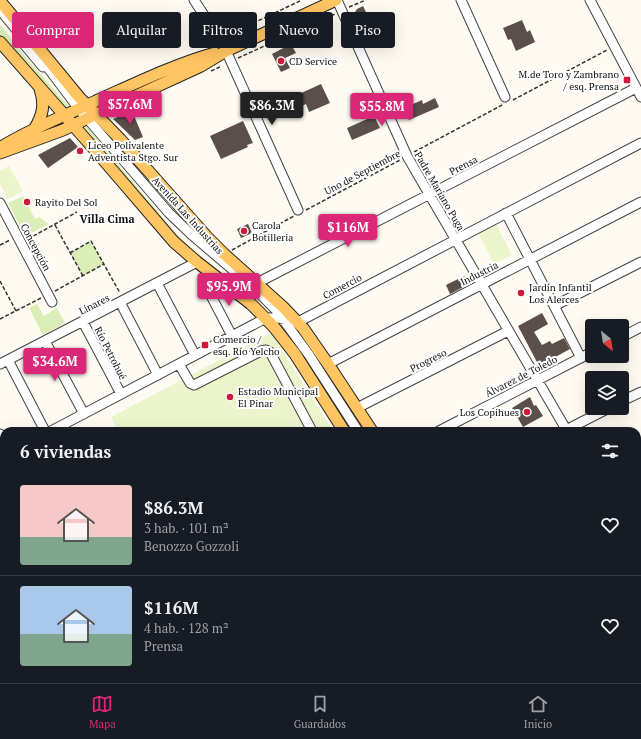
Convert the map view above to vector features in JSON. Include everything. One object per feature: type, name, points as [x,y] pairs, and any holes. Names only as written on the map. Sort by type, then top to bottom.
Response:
[{"type":"main road","points":[[0,153],[90,118],[201,66],[226,51],[336,0]]},
{"type":"main road","name":"Avenida Las Industrias","points":[[0,1],[90,118],[134,153],[207,237],[298,322],[369,427]]},
{"type":"main road","points":[[0,42],[174,242],[251,304],[266,318],[295,354],[341,427]]},
{"type":"main road","points":[[0,148],[35,128],[81,108],[184,64],[207,55],[226,51]]},
{"type":"main road","points":[[35,128],[40,120],[43,109],[43,99],[39,87]]},
{"type":"street","points":[[194,0],[218,35],[226,51],[298,210]]},
{"type":"street","name":"Padre Mariano Puga","points":[[336,0],[407,156],[455,239]]},
{"type":"street","points":[[461,0],[505,97]]},
{"type":"street","points":[[590,0],[641,98]]},
{"type":"street","points":[[0,10],[81,108]]},
{"type":"street","points":[[0,16],[44,69],[81,108]]},
{"type":"street","name":"Prensa","points":[[257,284],[636,88]]},
{"type":"street","points":[[90,118],[170,220],[258,295],[281,318],[310,355],[355,427]]},
{"type":"street","name":"Comercio","points":[[298,322],[641,143]]},
{"type":"street","name":"Industria","points":[[328,364],[641,202]]},
{"type":"street","name":"Concepción","points":[[0,203],[52,302]]},
{"type":"street","points":[[506,213],[581,358]]},
{"type":"street","points":[[455,239],[564,427]]},
{"type":"street","name":"Linares","points":[[4,362],[197,262]]},
{"type":"street","points":[[554,306],[641,262]]},
{"type":"street","points":[[157,283],[195,355]]},
{"type":"street","points":[[207,288],[232,336]]},
{"type":"street","points":[[120,302],[158,375]]},
{"type":"street","points":[[59,427],[266,318],[281,318],[298,322]]},
{"type":"street","points":[[281,318],[351,427]]},
{"type":"street","name":"Río Petrohué","points":[[83,322],[120,394]]},
{"type":"street","points":[[629,333],[641,327]]},
{"type":"street","name":"Progreso","points":[[357,408],[508,330]]},
{"type":"street","points":[[45,341],[84,414]]},
{"type":"street","points":[[179,364],[190,384],[194,385],[261,351],[266,350],[270,352],[310,427]]},
{"type":"street","name":"Álvarez de Toledo","points":[[447,427],[585,356]]},
{"type":"street","points":[[4,362],[43,427]]},
{"type":"street","points":[[629,398],[641,392]]},
{"type":"street","points":[[573,427],[596,415]]},
{"type":"path","points":[[257,21],[302,0]]},
{"type":"path","points":[[238,58],[366,0]]},
{"type":"path","name":"Uno de Septiembre","points":[[224,254],[614,46]]},
{"type":"path","points":[[0,245],[19,240],[55,225],[77,212]]},
{"type":"path","points":[[55,225],[83,276]]},
{"type":"path","points":[[70,253],[91,241],[121,295],[120,302]]},
{"type":"path","points":[[0,280],[16,310]]},
{"type":"green space","points":[[0,24],[12,40],[12,48],[18,48],[89,129],[182,240],[262,305],[261,308],[208,268],[157,218],[63,105],[24,61],[0,37]]},
{"type":"green space","points":[[9,166],[23,191],[8,199],[0,184],[0,171]]},
{"type":"green space","points":[[23,196],[35,219],[39,217],[49,224],[25,236],[8,203]]},
{"type":"green space","points":[[496,224],[512,255],[494,264],[478,233]]},
{"type":"green space","points":[[91,241],[104,264],[83,276],[70,253]]},
{"type":"green space","points":[[37,304],[44,316],[57,308],[65,323],[43,335],[29,308]]},
{"type":"green space","name":"Estadio Municipal El Pinar","points":[[271,333],[330,427],[116,427],[111,417]]},
{"type":"building","points":[[363,6],[366,12],[355,12]]},
{"type":"building","points":[[522,20],[527,32],[530,30],[535,42],[516,51],[511,39],[508,40],[503,28]]},
{"type":"building","name":"CD Service","points":[[283,48],[293,48],[296,53],[285,58],[290,68],[281,72],[272,54]]},
{"type":"building","points":[[321,84],[330,103],[309,112],[306,104],[282,115],[277,104]]},
{"type":"building","points":[[435,98],[439,107],[409,120],[404,108],[422,100],[423,104]]},
{"type":"building","points":[[132,111],[143,137],[135,140],[113,119]]},
{"type":"building","points":[[374,116],[380,128],[352,140],[347,128]]},
{"type":"building","points":[[243,121],[253,143],[247,145],[248,147],[221,159],[210,136]]},
{"type":"building","points":[[70,138],[78,147],[48,168],[38,155]]},
{"type":"building","points":[[248,224],[252,233],[241,238],[237,229]]},
{"type":"building","points":[[464,276],[469,284],[450,294],[446,285]]},
{"type":"building","points":[[542,313],[548,324],[534,332],[542,345],[550,341],[552,344],[564,338],[570,349],[539,366],[518,326]]},
{"type":"building","name":"Los Copihues","points":[[530,397],[534,406],[536,405],[543,416],[523,427],[512,408]]},
{"type":"place","name":"CD Service","points":[[281,61]]},
{"type":"place","name":"M.de Toro y Zambrano / esq. Prensa","points":[[627,80]]},
{"type":"place","name":"Liceo Polivalente Adventista Stgo. Sur","points":[[80,151]]},
{"type":"place","name":"Rayito Del Sol","points":[[27,202]]},
{"type":"place","name":"Carola Botilleria","points":[[244,231]]},
{"type":"place","name":"Jardín Infantil Los Alerces","points":[[521,293]]},
{"type":"place","name":"Comercio / esq. Río Yelcho","points":[[205,345]]},
{"type":"place","name":"Estadio Municipal El Pinar","points":[[230,397]]},
{"type":"place","name":"Los Copihues","points":[[527,412]]},
{"type":"district","name":"Villa Cima","points":[[107,219]]}]
